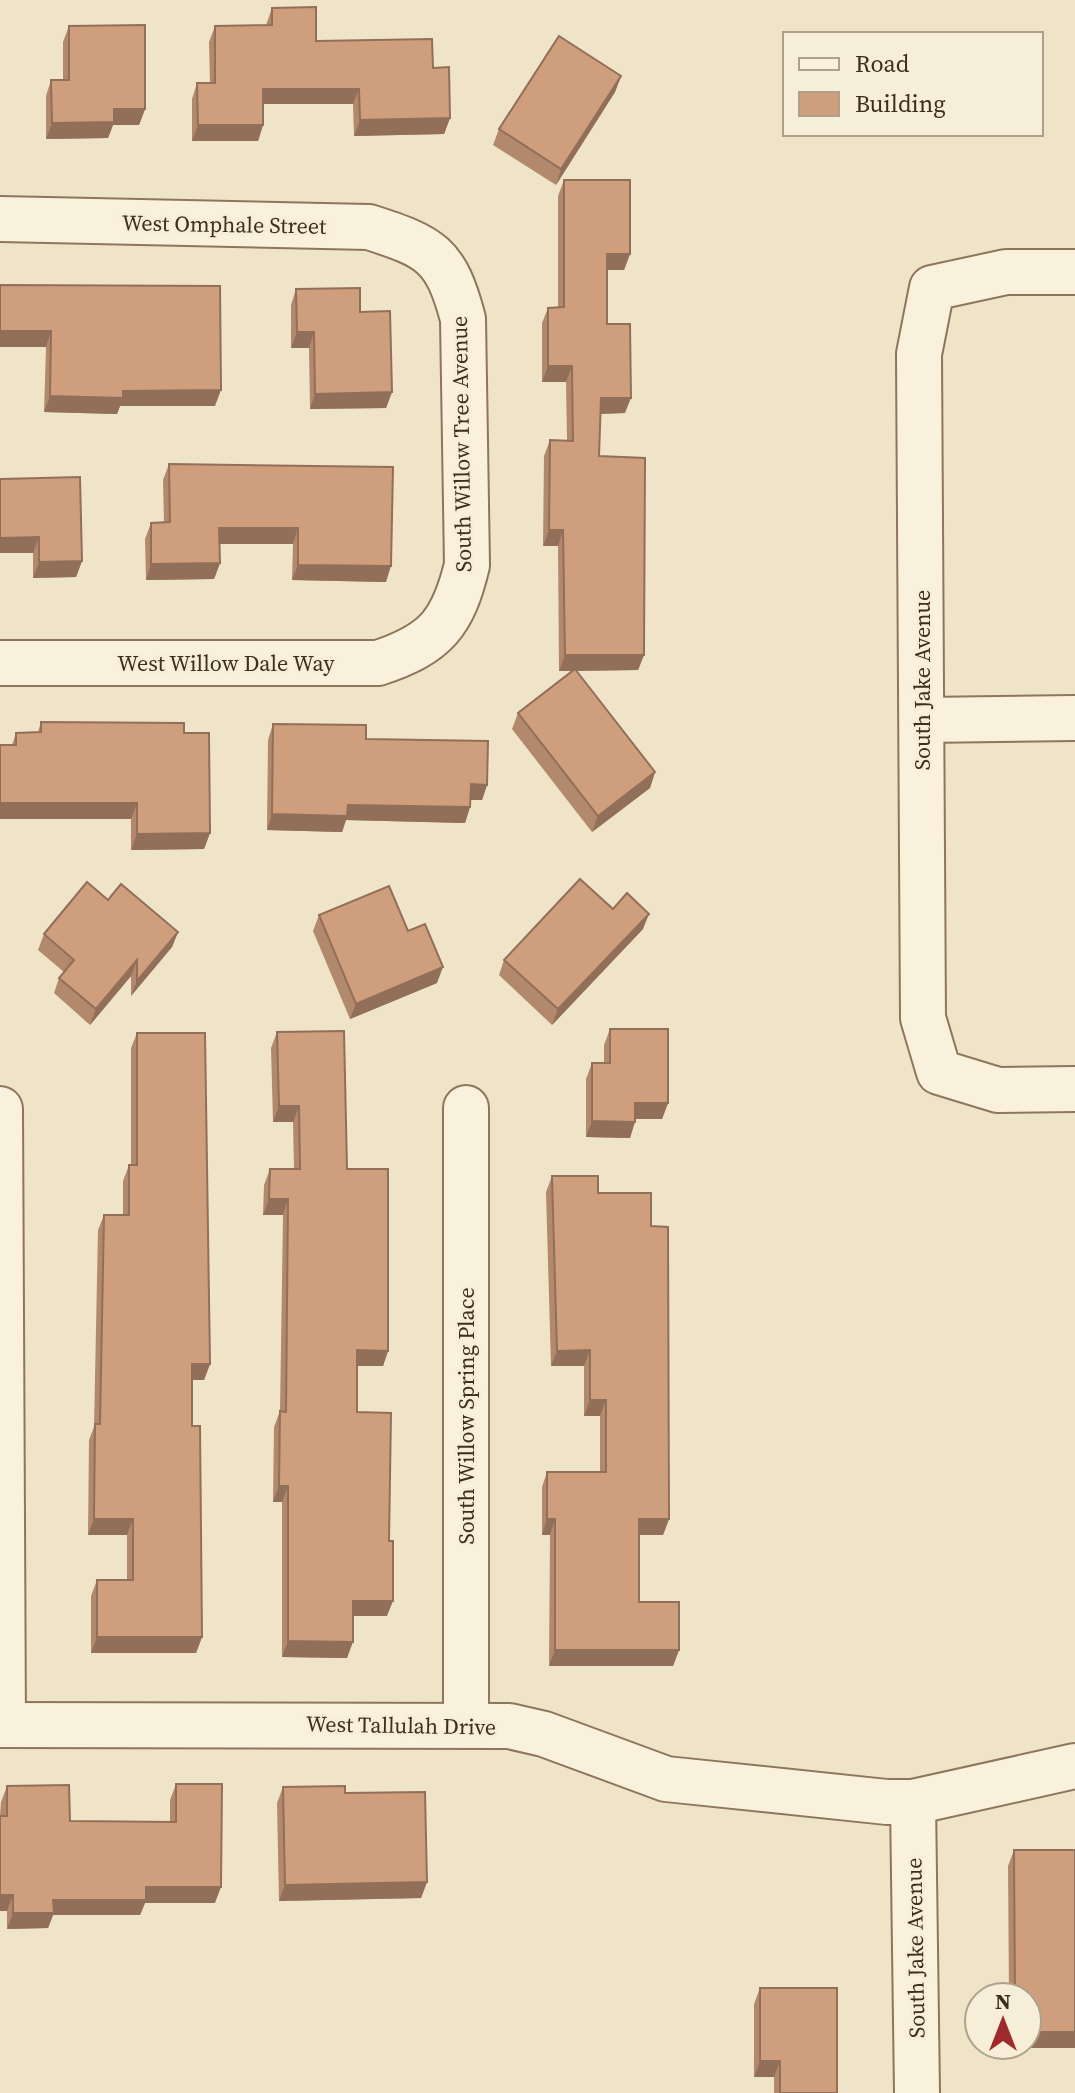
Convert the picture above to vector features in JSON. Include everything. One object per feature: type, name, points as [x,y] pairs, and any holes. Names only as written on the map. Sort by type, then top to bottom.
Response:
[{"type":"street","name":"West Omphale Street","points":[[0,219],[369,227],[410,240],[440,259]]},
{"type":"street","name":"South Willow Tree Avenue","points":[[440,259],[455,289],[463,319],[467,565],[459,598],[443,628]]},
{"type":"street","name":"South Jake Avenue","points":[[1075,272],[1006,272],[932,288],[919,354],[923,1018],[939,1072],[998,1090],[1075,1089]]},
{"type":"street","name":"West Willow Dale Way","points":[[0,663],[378,663],[414,652],[443,628]]},
{"type":"street","points":[[923,720],[1075,718]]},
{"type":"street","name":"South Willow Spring Place","points":[[466,1108],[466,1724]]},
{"type":"street","points":[[0,1109],[2,1725]]},
{"type":"street","name":"West Tallulah Drive","points":[[2,1725],[509,1726],[544,1734],[666,1779],[913,1802],[1075,1766]]},
{"type":"street","name":"South Jake Avenue","points":[[913,1802],[917,2093]]},
{"type":"building","points":[[316,7],[316,41],[432,39],[433,68],[449,67],[450,118],[360,120],[359,89],[263,89],[263,125],[198,125],[197,83],[215,83],[215,26],[272,25],[272,8]]},
{"type":"building","points":[[145,25],[145,109],[114,109],[114,122],[52,123],[51,80],[69,80],[69,26]]},
{"type":"building","points":[[559,36],[621,76],[561,169],[499,129]]},
{"type":"building","points":[[564,180],[630,180],[630,254],[607,254],[607,324],[630,324],[631,398],[601,398],[599,456],[645,458],[644,655],[565,655],[563,530],[549,530],[550,440],[573,441],[572,366],[548,366],[548,308],[564,307]]},
{"type":"building","points":[[0,285],[220,286],[221,390],[123,391],[123,398],[50,396],[51,331],[0,331]]},
{"type":"building","points":[[360,288],[360,312],[390,311],[392,392],[315,394],[314,332],[297,332],[296,289]]},
{"type":"building","points":[[169,464],[393,467],[391,566],[298,565],[298,528],[219,528],[220,563],[151,564],[151,523],[170,522]]},
{"type":"building","points":[[80,477],[82,561],[39,562],[39,537],[0,538],[0,479]]},
{"type":"building","points":[[575,669],[655,772],[598,816],[518,713]]},
{"type":"building","points":[[41,722],[184,723],[184,733],[209,733],[210,833],[137,834],[137,803],[0,803],[0,745],[16,745],[16,733],[41,732]]},
{"type":"building","points":[[273,724],[366,725],[366,739],[488,741],[487,785],[471,784],[470,807],[348,805],[347,816],[272,814]]},
{"type":"building","points":[[580,879],[613,909],[627,893],[649,914],[558,1009],[504,960]]},
{"type":"building","points":[[87,882],[108,900],[121,884],[178,932],[137,981],[137,960],[96,1009],[59,978],[74,960],[44,934]]},
{"type":"building","points":[[389,886],[408,931],[425,924],[443,967],[356,1004],[319,915]]},
{"type":"building","points":[[610,1029],[668,1029],[668,1103],[635,1103],[635,1122],[592,1121],[592,1063],[610,1063]]},
{"type":"building","points":[[344,1031],[347,1169],[388,1169],[388,1351],[357,1350],[357,1412],[391,1413],[389,1541],[393,1541],[393,1601],[353,1601],[353,1642],[288,1641],[288,1486],[279,1486],[280,1411],[286,1412],[288,1199],[269,1199],[270,1169],[300,1169],[299,1106],[279,1106],[277,1032]]},
{"type":"building","points":[[137,1033],[205,1033],[210,1364],[192,1364],[192,1426],[200,1426],[202,1637],[97,1637],[97,1580],[133,1580],[133,1519],[94,1519],[95,1424],[100,1424],[104,1215],[129,1215],[129,1165],[137,1165]]},
{"type":"building","points":[[552,1176],[598,1176],[598,1193],[651,1193],[651,1226],[668,1227],[669,1519],[639,1519],[639,1602],[679,1602],[679,1650],[555,1650],[555,1519],[547,1519],[547,1472],[606,1472],[606,1400],[590,1400],[590,1350],[557,1351]]},
{"type":"building","points":[[176,1784],[222,1784],[221,1887],[146,1887],[146,1900],[53,1900],[54,1913],[13,1913],[13,1895],[0,1895],[0,1816],[7,1816],[7,1786],[69,1785],[70,1821],[176,1822]]},
{"type":"building","points":[[345,1786],[345,1793],[425,1792],[427,1882],[285,1885],[283,1787]]},
{"type":"building","points":[[1014,1850],[1075,1850],[1075,2032],[1043,2032],[1043,1981],[1015,1981]]},
{"type":"building","points":[[760,1988],[837,1988],[837,2093],[780,2093],[780,2061],[760,2061]]}]
